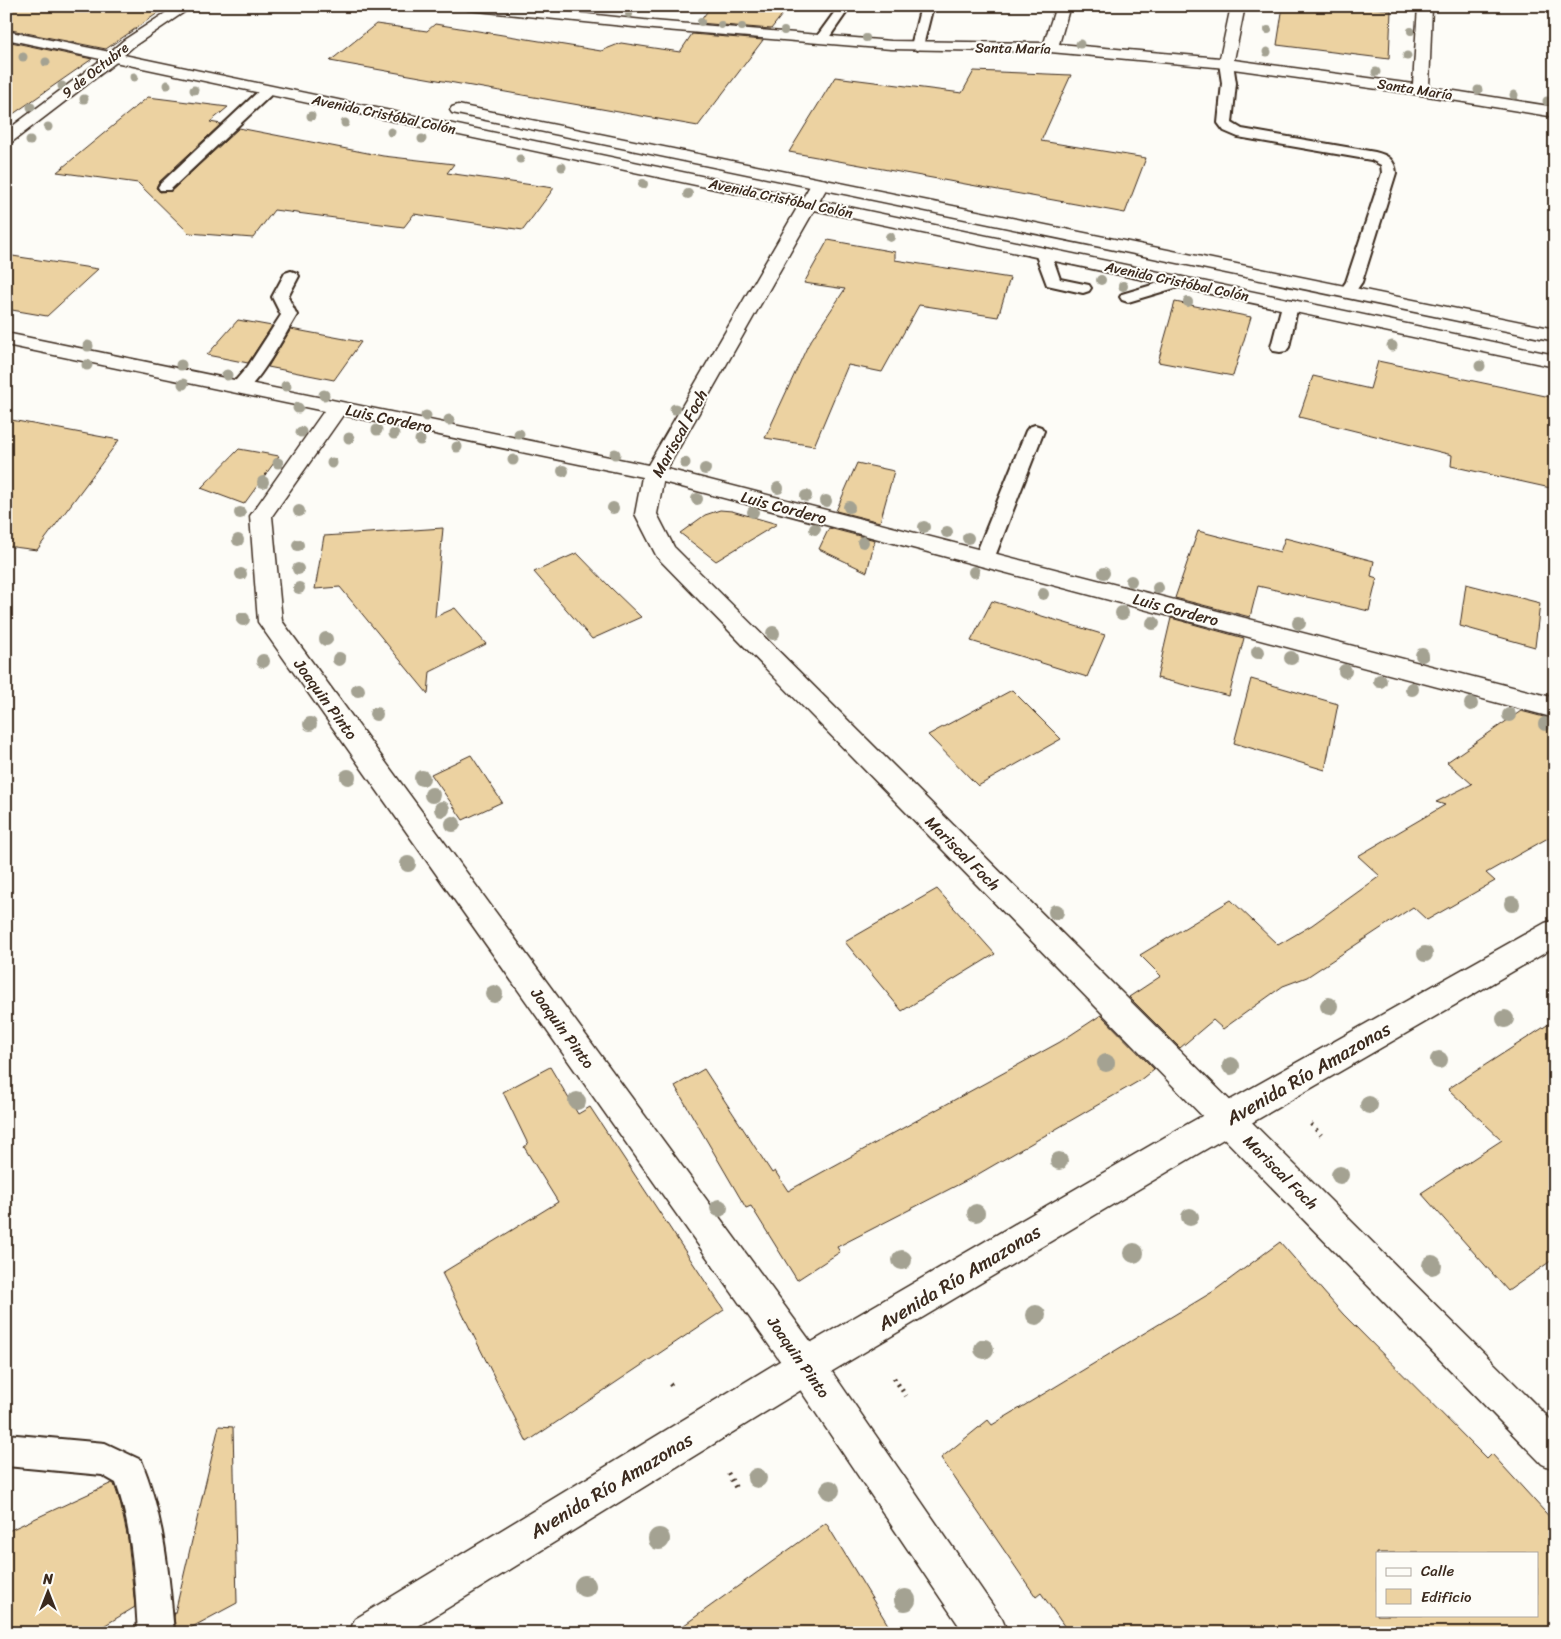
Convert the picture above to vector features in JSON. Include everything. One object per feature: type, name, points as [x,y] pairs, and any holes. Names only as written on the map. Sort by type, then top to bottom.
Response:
[{"type":"street","name":"9 de Octubre","points":[[6,139],[114,57],[129,43],[186,6]]},
{"type":"street","name":"Santa María","points":[[468,6],[653,25],[822,39],[917,46],[1050,48],[1226,63],[1421,90],[1555,112]]},
{"type":"street","points":[[1050,48],[1063,6]]},
{"type":"street","points":[[1226,63],[1238,6]]},
{"type":"street","points":[[1421,90],[1420,77],[1425,6]]},
{"type":"street","points":[[653,25],[665,11]]},
{"type":"street","name":"Avenida Cristóbal Colón","points":[[6,35],[268,90],[814,194],[1347,292],[1555,334]]},
{"type":"street","points":[[109,39],[148,47]]},
{"type":"street","name":"Avenida Cristóbal Colón","points":[[438,106],[814,194],[1043,253],[1555,361]]},
{"type":"street","name":"Mariscal Foch","points":[[814,194],[654,473],[646,514],[665,551],[1555,1451]]},
{"type":"street","name":"Luis Cordero","points":[[6,338],[654,473],[1555,708]]},
{"type":"street","name":"Joaquin Pinto","points":[[338,408],[261,516],[270,622],[806,1366],[988,1633]]},
{"type":"street","name":"Avenida Río Amazonas","points":[[370,1633],[806,1366],[1228,1119],[1555,932]]},
{"type":"lane","points":[[822,39],[845,6]]},
{"type":"lane","points":[[917,46],[927,6]]},
{"type":"lane","points":[[1226,63],[1229,83],[1225,123],[1229,128],[1238,133],[1375,156],[1388,163],[1389,172],[1354,282],[1347,292]]},
{"type":"lane","points":[[165,187],[268,90]]},
{"type":"lane","points":[[1043,253],[1053,282],[1083,288]]},
{"type":"lane","points":[[239,387],[255,369],[289,315],[280,297],[291,276]]},
{"type":"lane","points":[[1128,297],[1179,282]]},
{"type":"lane","points":[[1280,347],[1290,306]]},
{"type":"lane","points":[[984,559],[1035,431]]},
{"type":"lane","points":[[6,1450],[105,1459],[129,1472],[139,1496],[152,1580],[156,1633]]},
{"type":"path","points":[[1311,1124],[1321,1135]]},
{"type":"path","points":[[894,1378],[906,1396]]},
{"type":"path","points":[[670,1384],[674,1389]]},
{"type":"path","points":[[728,1473],[737,1490]]},
{"type":"building","points":[[6,6],[168,6],[106,49],[6,29]]},
{"type":"building","points":[[711,6],[739,6],[785,11],[771,29],[699,23]]},
{"type":"building","points":[[1283,6],[1355,6],[1391,10],[1389,59],[1277,45]]},
{"type":"building","points":[[376,24],[427,31],[435,24],[601,51],[621,43],[680,52],[692,34],[763,40],[698,126],[330,61]]},
{"type":"building","points":[[6,41],[92,59],[6,119]]},
{"type":"building","points":[[974,71],[1071,75],[1041,141],[1146,158],[1125,213],[789,152],[835,77],[962,93]]},
{"type":"building","points":[[148,97],[228,107],[210,122],[221,124],[158,183],[156,188],[160,192],[171,191],[239,128],[383,156],[454,164],[447,173],[554,188],[523,230],[414,214],[404,227],[274,210],[253,238],[189,233],[138,183],[57,172]]},
{"type":"building","points":[[828,240],[895,252],[895,260],[1010,278],[998,317],[919,305],[882,372],[848,365],[814,446],[765,438],[808,345],[845,289],[804,283]]},
{"type":"building","points":[[6,255],[98,269],[47,316],[6,309]]},
{"type":"building","points":[[1175,302],[1251,317],[1233,376],[1158,362]]},
{"type":"building","points":[[238,320],[272,326],[248,363],[207,355]]},
{"type":"building","points":[[291,329],[361,342],[334,380],[268,367]]},
{"type":"building","points":[[1378,361],[1555,398],[1555,489],[1451,466],[1452,455],[1299,417],[1313,376],[1370,389]]},
{"type":"building","points":[[6,419],[119,440],[37,550],[6,546]]},
{"type":"building","points":[[239,449],[279,456],[244,504],[201,488]]},
{"type":"building","points":[[857,463],[894,471],[880,522],[836,511]]},
{"type":"building","points":[[720,510],[732,511],[777,524],[716,561],[680,533],[705,515]]},
{"type":"building","points":[[443,528],[435,617],[455,608],[486,644],[430,672],[428,694],[340,587],[315,589],[324,536]]},
{"type":"building","points":[[829,528],[875,540],[867,572],[819,549]]},
{"type":"building","points":[[1198,531],[1280,552],[1285,538],[1374,561],[1371,576],[1377,578],[1369,611],[1258,586],[1250,617],[1175,598]]},
{"type":"building","points":[[577,553],[641,617],[592,639],[534,572]]},
{"type":"building","points":[[1466,584],[1540,603],[1535,647],[1460,626]]},
{"type":"building","points":[[992,601],[1105,635],[1087,677],[971,641]]},
{"type":"building","points":[[1171,618],[1244,638],[1229,696],[1157,678]]},
{"type":"building","points":[[1251,679],[1338,704],[1325,770],[1234,743]]},
{"type":"building","points":[[1012,690],[1061,739],[978,786],[928,735]]},
{"type":"building","points":[[1521,711],[1555,720],[1555,834],[1486,873],[1495,881],[1427,920],[1413,907],[1307,977],[1283,986],[1223,1029],[1213,1020],[1180,1048],[1129,997],[1161,976],[1140,955],[1231,900],[1278,945],[1312,925],[1380,876],[1358,856],[1445,805],[1436,802],[1472,784],[1447,762]]},
{"type":"building","points":[[471,755],[502,802],[463,820],[431,774]]},
{"type":"building","points":[[937,889],[995,954],[902,1011],[845,942]]},
{"type":"building","points":[[1101,1015],[1154,1069],[1139,1081],[975,1176],[837,1247],[840,1252],[797,1280],[751,1206],[746,1208],[675,1086],[704,1069],[772,1173],[775,1171],[788,1191],[1060,1042]]},
{"type":"building","points":[[1555,1020],[1555,1258],[1508,1291],[1421,1193],[1502,1140],[1448,1089]]},
{"type":"building","points":[[550,1067],[578,1114],[590,1107],[724,1310],[527,1442],[442,1273],[558,1202],[524,1147],[528,1144],[503,1092]]},
{"type":"building","points":[[1280,1242],[1343,1314],[1487,1459],[1492,1454],[1555,1523],[1555,1633],[1069,1633],[1041,1593],[1036,1597],[941,1458],[988,1420],[992,1425],[1214,1291]]},
{"type":"building","points":[[219,1426],[233,1427],[237,1603],[181,1633],[176,1633],[174,1617]]},
{"type":"building","points":[[112,1483],[120,1502],[128,1539],[135,1607],[92,1633],[6,1633],[6,1532]]},
{"type":"building","points":[[826,1523],[893,1633],[673,1633]]}]
